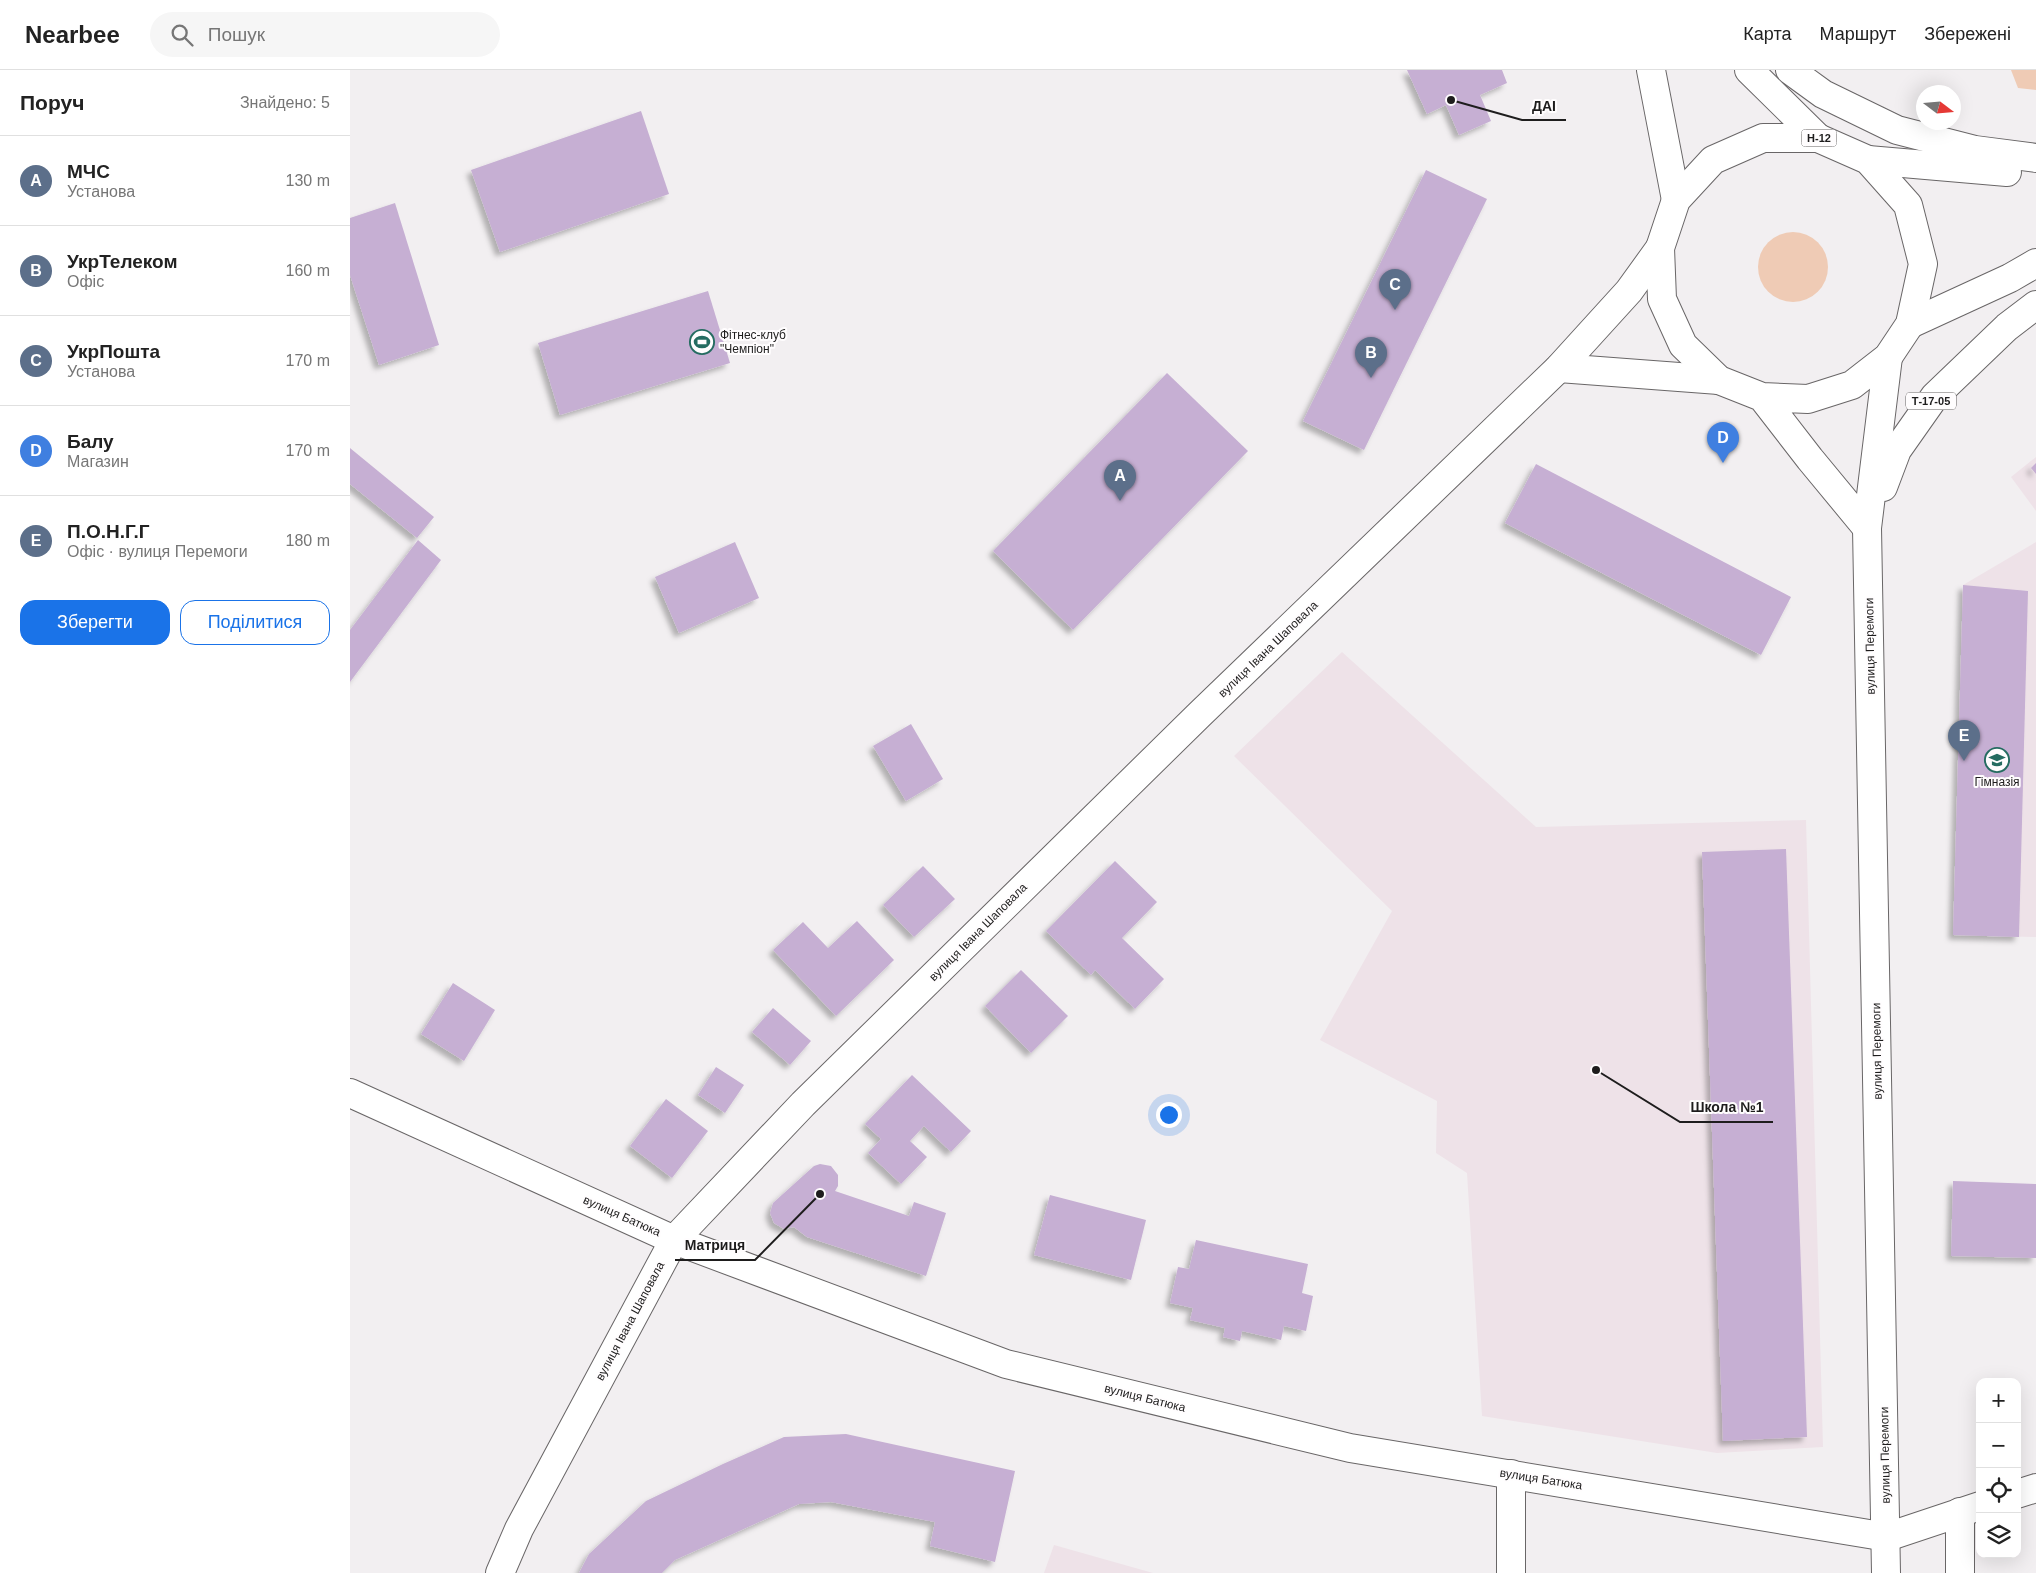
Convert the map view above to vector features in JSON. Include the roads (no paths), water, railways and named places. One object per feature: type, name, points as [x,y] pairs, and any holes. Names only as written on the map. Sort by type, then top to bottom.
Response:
[{"type":"street","name":"Н-12","points":[[1650,70],[1676,200]]},
{"type":"street","points":[[1749,70],[1818,138]]},
{"type":"street","points":[[1790,70],[1823,94],[1897,130],[1975,150],[2036,158]]},
{"type":"street","name":"Н-12","points":[[1763,138],[1818,138],[1868,160],[1908,206],[1923,264],[1910,324],[1888,357],[1852,385],[1808,399],[1762,397],[1720,380],[1683,345],[1662,299],[1660,248],[1676,200],[1713,160],[1763,138]]},
{"type":"street","points":[[1868,160],[2036,175]]},
{"type":"street","name":"вулиця Івана Шаповала","points":[[500,1573],[519,1529],[674,1240],[810,1097],[1199,715],[1559,368],[1628,291],[1660,248]]},
{"type":"street","points":[[1910,324],[2010,278],[2036,263]]},
{"type":"street","name":"Т-17-05","points":[[1868,528],[1897,450],[1935,396],[2007,327],[2036,305]]},
{"type":"street","points":[[1868,528],[1888,357]]},
{"type":"street","points":[[1559,368],[1720,380]]},
{"type":"street","points":[[1762,397],[1810,459],[1868,528]]},
{"type":"street","name":"вулиця Перемоги","points":[[1868,528],[1887,1537],[1886,1573]]},
{"type":"street","name":"вулиця Батюка","points":[[350,1093],[674,1240],[1006,1364],[1350,1448],[1887,1537],[1970,1509]]},
{"type":"street","points":[[1510,1474],[1511,1573]]},
{"type":"street","points":[[2021,1493],[2036,1488]]},
{"type":"street","points":[[1960,1573],[1970,1509]]},
{"type":"place","name":"ДАI","points":[[1451,100]]},
{"type":"place","name":"УкрПошта","points":[[1395,310]]},
{"type":"place","name":"Фітнес-клуб \"Чемпіон\"","points":[[702,342]]},
{"type":"place","name":"УкрТелеком","points":[[1371,378]]},
{"type":"place","name":"Балу","points":[[1723,463]]},
{"type":"place","name":"МЧС","points":[[1120,501]]},
{"type":"place","name":"Гімназія","points":[[1997,760]]},
{"type":"place","name":"П.О.Н.Г.Г","points":[[1964,761]]},
{"type":"place","name":"Школа №1","points":[[1596,1070]]},
{"type":"place","name":"Матриця","points":[[820,1194]]}]
